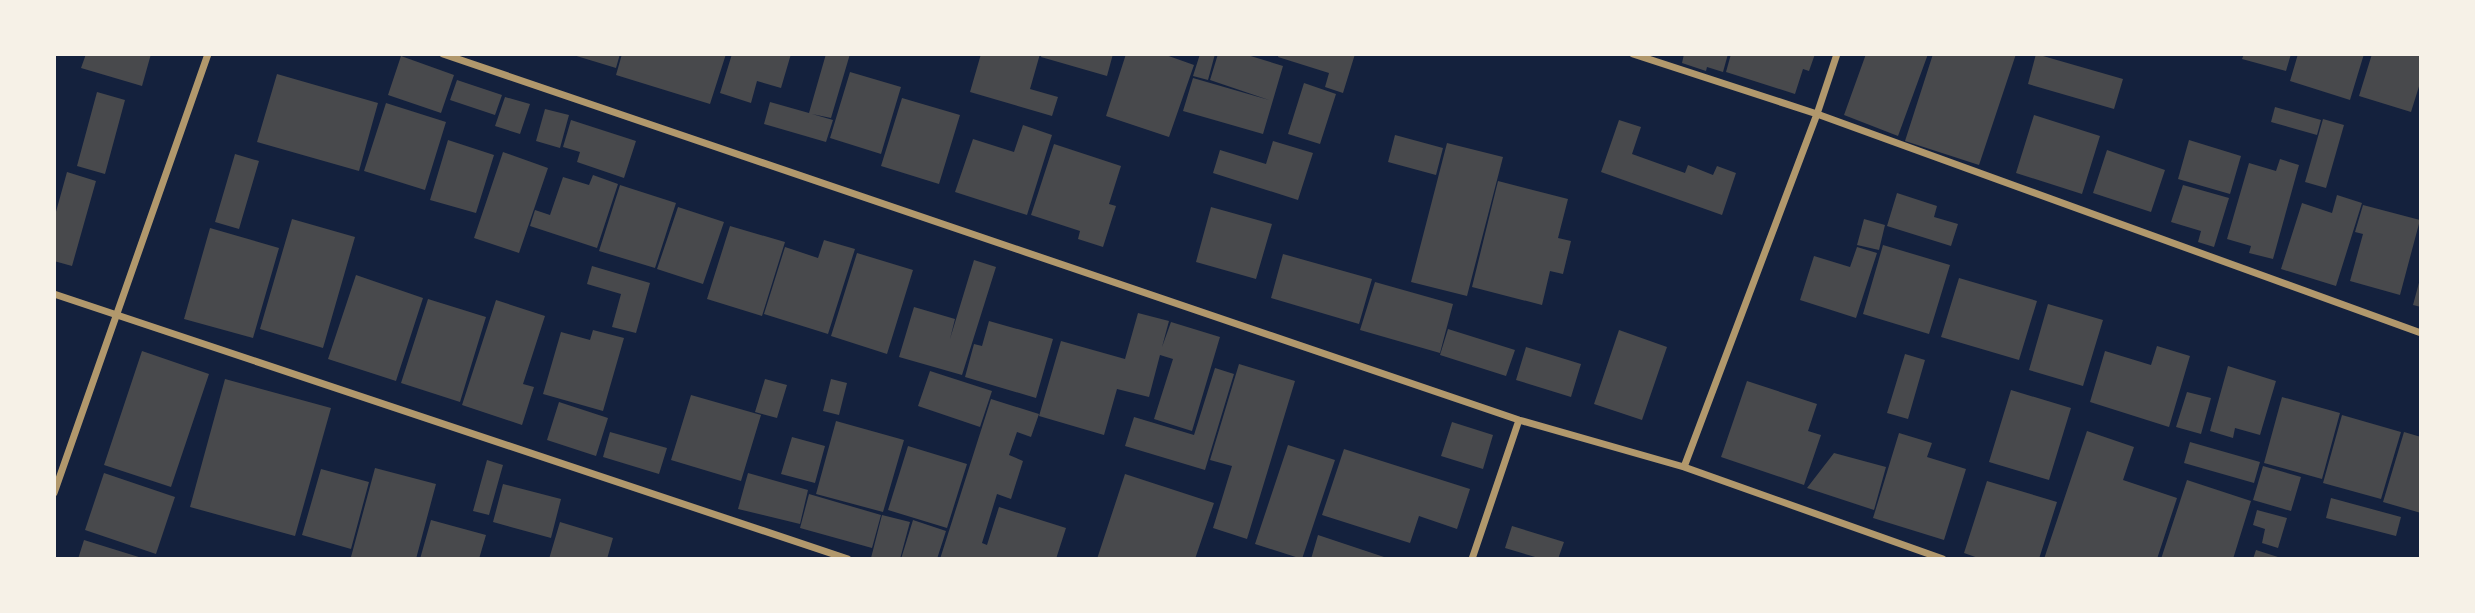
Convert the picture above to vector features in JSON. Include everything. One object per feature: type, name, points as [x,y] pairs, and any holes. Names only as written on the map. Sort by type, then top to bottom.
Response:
[{"type":"street","points":[[54,493],[208,54]]},
{"type":"street","points":[[443,54],[1519,420],[1684,467],[1943,559]]},
{"type":"street","points":[[1633,54],[1817,114],[2421,333]]},
{"type":"street","points":[[1684,467],[1837,54]]},
{"type":"street","points":[[54,294],[116,317],[848,559]]},
{"type":"street","points":[[1472,559],[1519,420]]},
{"type":"building","points":[[86,54],[151,54],[142,86],[81,68]]},
{"type":"building","points":[[570,54],[620,54],[616,68]]},
{"type":"building","points":[[622,54],[726,54],[710,104],[616,75]]},
{"type":"building","points":[[732,54],[791,54],[781,88],[757,81],[751,103],[720,93]]},
{"type":"building","points":[[826,54],[850,54],[831,118],[812,114],[833,120],[826,142],[764,124],[770,102],[809,113]]},
{"type":"building","points":[[981,54],[1040,54],[1030,89],[1058,97],[1052,116],[970,92]]},
{"type":"building","points":[[1042,54],[1113,54],[1107,76],[1041,57]]},
{"type":"building","points":[[1126,54],[1163,54],[1194,65],[1169,137],[1106,116]]},
{"type":"building","points":[[1200,54],[1215,54],[1208,80],[1193,76]]},
{"type":"building","points":[[1218,54],[1244,54],[1283,66],[1263,134],[1183,111],[1193,78],[1269,100],[1210,80]]},
{"type":"building","points":[[1279,54],[1355,54],[1343,93],[1325,87],[1329,73],[1278,57]]},
{"type":"building","points":[[1684,54],[1728,54],[1723,72],[1707,67],[1706,71],[1682,63]]},
{"type":"building","points":[[1731,54],[1815,54],[1809,71],[1803,69],[1795,94],[1726,72]]},
{"type":"building","points":[[1866,54],[1928,54],[1898,136],[1844,115]]},
{"type":"building","points":[[1933,54],[2016,54],[1979,165],[1905,141]]},
{"type":"building","points":[[2036,54],[2123,79],[2114,109],[2028,84]]},
{"type":"building","points":[[2244,54],[2291,54],[2286,71],[2242,59]]},
{"type":"building","points":[[2298,54],[2364,54],[2350,100],[2290,81]]},
{"type":"building","points":[[2372,54],[2421,54],[2421,80],[2411,112],[2359,96]]},
{"type":"building","points":[[401,56],[454,75],[441,113],[388,95]]},
{"type":"building","points":[[850,72],[901,87],[881,154],[830,138]]},
{"type":"building","points":[[277,74],[378,103],[359,171],[257,142]]},
{"type":"building","points":[[457,80],[502,95],[495,115],[450,100]]},
{"type":"building","points":[[1304,83],[1336,94],[1320,144],[1288,134]]},
{"type":"building","points":[[97,92],[125,100],[105,174],[77,166]]},
{"type":"building","points":[[505,97],[530,104],[520,134],[495,126]]},
{"type":"building","points":[[902,98],[960,115],[939,184],[881,166]]},
{"type":"building","points":[[386,103],[446,122],[425,190],[364,171]]},
{"type":"building","points":[[2275,107],[2321,120],[2317,135],[2271,122]]},
{"type":"building","points":[[545,109],[569,115],[560,148],[536,141]]},
{"type":"building","points":[[2034,115],[2100,136],[2082,194],[2016,173]]},
{"type":"building","points":[[2323,119],[2344,125],[2326,188],[2305,182]]},
{"type":"building","points":[[571,120],[636,141],[624,178],[577,162],[580,152],[563,147]]},
{"type":"building","points":[[1619,120],[1641,127],[1632,154],[1685,173],[1688,165],[1713,175],[1717,166],[1736,173],[1722,215],[1601,172]]},
{"type":"building","points":[[1023,125],[1052,135],[1027,215],[955,192],[973,139],[1014,152]]},
{"type":"building","points":[[1395,135],[1443,148],[1436,175],[1388,162]]},
{"type":"building","points":[[448,140],[494,155],[476,213],[430,200]]},
{"type":"building","points":[[2189,140],[2241,156],[2230,194],[2178,179]]},
{"type":"building","points":[[1273,141],[1313,153],[1298,200],[1213,173],[1220,150],[1266,164]]},
{"type":"building","points":[[1447,143],[1503,157],[1467,296],[1411,282]]},
{"type":"building","points":[[1054,144],[1121,166],[1109,204],[1116,206],[1103,247],[1078,239],[1080,231],[1031,215]]},
{"type":"building","points":[[2107,150],[2165,170],[2151,212],[2093,193]]},
{"type":"building","points":[[503,152],[548,168],[519,253],[474,238]]},
{"type":"building","points":[[235,154],[259,161],[239,229],[215,222]]},
{"type":"building","points":[[2280,159],[2299,165],[2273,259],[2249,253],[2251,246],[2227,239],[2249,163],[2276,171]]},
{"type":"building","points":[[67,172],[96,181],[72,266],[54,261],[54,219]]},
{"type":"building","points":[[593,175],[618,184],[597,248],[530,226],[535,210],[550,215],[563,177],[589,185]]},
{"type":"building","points":[[1498,181],[1568,199],[1558,238],[1571,241],[1563,274],[1550,271],[1542,305],[1472,287]]},
{"type":"building","points":[[620,185],[676,203],[655,268],[599,251]]},
{"type":"building","points":[[2183,185],[2229,198],[2214,247],[2198,242],[2201,231],[2171,222]]},
{"type":"building","points":[[1897,193],[1937,206],[1934,217],[1958,224],[1951,246],[1887,226]]},
{"type":"building","points":[[2337,195],[2362,203],[2336,286],[2281,269],[2302,203],[2332,213]]},
{"type":"building","points":[[2363,205],[2420,220],[2400,295],[2350,281],[2363,234],[2355,232]]},
{"type":"building","points":[[678,207],[724,222],[703,284],[657,269]]},
{"type":"building","points":[[1211,207],[1272,224],[1256,279],[1196,262]]},
{"type":"building","points":[[292,219],[355,237],[323,348],[260,329]]},
{"type":"building","points":[[1864,219],[1885,225],[1879,250],[1857,245]]},
{"type":"building","points":[[730,226],[785,242],[762,316],[707,299]]},
{"type":"building","points":[[210,228],[279,248],[253,338],[184,319]]},
{"type":"building","points":[[824,240],[855,249],[828,334],[764,314],[785,247],[818,258]]},
{"type":"building","points":[[1883,245],[1950,265],[1929,334],[1863,314]]},
{"type":"building","points":[[1857,247],[1877,253],[1856,318],[1800,300],[1814,256],[1850,267]]},
{"type":"building","points":[[857,253],[913,270],[887,354],[831,336]]},
{"type":"building","points":[[1283,254],[1372,279],[1359,324],[1271,298]]},
{"type":"building","points":[[974,260],[996,267],[962,375],[899,357],[914,307],[955,319],[950,339]]},
{"type":"building","points":[[592,266],[650,283],[636,333],[612,327],[621,294],[587,284]]},
{"type":"building","points":[[356,275],[423,298],[396,381],[328,359]]},
{"type":"building","points":[[1959,278],[2037,301],[2019,360],[1941,337]]},
{"type":"building","points":[[2421,279],[2421,307],[2413,305]]},
{"type":"building","points":[[1375,282],[1453,304],[1440,353],[1360,330]]},
{"type":"building","points":[[428,299],[486,317],[460,402],[401,383]]},
{"type":"building","points":[[496,300],[545,316],[523,384],[534,387],[522,425],[462,405]]},
{"type":"building","points":[[2048,304],[2103,320],[2083,386],[2029,370]]},
{"type":"building","points":[[1138,313],[1169,321],[1162,347],[1171,322],[1220,337],[1192,431],[1154,419],[1173,359],[1160,355],[1149,397],[1117,389],[1104,435],[1039,416],[1061,341],[1125,359]]},
{"type":"building","points":[[989,321],[1053,339],[1036,398],[965,377],[974,344],[982,346]]},
{"type":"building","points":[[1448,329],[1515,350],[1506,376],[1440,355]]},
{"type":"building","points":[[593,330],[624,338],[603,411],[543,394],[561,332],[590,340]]},
{"type":"building","points":[[1619,330],[1667,347],[1642,420],[1594,404]]},
{"type":"building","points":[[2157,346],[2190,356],[2169,427],[2090,402],[2105,351],[2151,365]]},
{"type":"building","points":[[1526,347],[1581,364],[1571,397],[1516,380]]},
{"type":"building","points":[[142,351],[209,374],[171,487],[104,465]]},
{"type":"building","points":[[1905,354],[1925,360],[1908,419],[1887,413]]},
{"type":"building","points":[[1239,364],[1295,381],[1247,539],[1213,528],[1232,466],[1210,460]]},
{"type":"building","points":[[2228,366],[2276,381],[2260,435],[2235,428],[2233,438],[2210,431]]},
{"type":"building","points":[[1215,368],[1234,374],[1205,470],[1125,446],[1134,417],[1194,435]]},
{"type":"building","points":[[930,371],[992,391],[980,427],[918,406]]},
{"type":"building","points":[[225,379],[331,408],[295,536],[190,507]]},
{"type":"building","points":[[765,379],[787,385],[777,418],[755,412]]},
{"type":"building","points":[[831,379],[847,383],[839,415],[823,411]]},
{"type":"building","points":[[1747,381],[1817,404],[1808,431],[1821,435],[1804,485],[1721,457]]},
{"type":"building","points":[[2011,390],[2071,408],[2049,480],[1989,462]]},
{"type":"building","points":[[2187,392],[2211,398],[2201,434],[2176,427]]},
{"type":"building","points":[[691,395],[761,415],[741,481],[671,460]]},
{"type":"building","points":[[2282,397],[2340,413],[2322,479],[2264,463]]},
{"type":"building","points":[[991,399],[1039,414],[1031,437],[1017,432],[1009,455],[1023,461],[1011,499],[997,494],[982,543],[987,545],[999,507],[1066,528],[1056,559],[940,559]]},
{"type":"building","points":[[559,402],[608,418],[596,456],[547,440]]},
{"type":"building","points":[[2342,415],[2401,432],[2381,499],[2323,483]]},
{"type":"building","points":[[836,421],[904,440],[883,512],[816,494]]},
{"type":"building","points":[[1452,422],[1493,435],[1483,469],[1441,456]]},
{"type":"building","points":[[2087,431],[2134,447],[2123,480],[2177,498],[2157,559],[2044,559]]},
{"type":"building","points":[[610,432],[667,448],[659,474],[603,457]]},
{"type":"building","points":[[2404,432],[2421,437],[2421,513],[2383,502]]},
{"type":"building","points":[[1899,433],[1932,443],[1927,457],[1966,469],[1944,540],[1873,518]]},
{"type":"building","points":[[792,437],[825,446],[815,483],[781,474]]},
{"type":"building","points":[[2190,442],[2260,462],[2254,483],[2184,463]]},
{"type":"building","points":[[1288,445],[1335,460],[1302,559],[1255,544]]},
{"type":"building","points":[[908,446],[967,464],[947,528],[888,510]]},
{"type":"building","points":[[1344,449],[1470,489],[1457,529],[1419,516],[1410,543],[1322,515]]},
{"type":"building","points":[[1834,453],[1886,467],[1874,510],[1807,488]]},
{"type":"building","points":[[487,460],[503,465],[489,515],[473,511]]},
{"type":"building","points":[[2263,466],[2301,477],[2291,511],[2253,500]]},
{"type":"building","points":[[375,468],[436,484],[416,559],[351,557]]},
{"type":"building","points":[[321,469],[369,482],[351,549],[302,535]]},
{"type":"building","points":[[104,473],[175,497],[156,554],[85,530]]},
{"type":"building","points":[[748,473],[808,490],[800,524],[738,509]]},
{"type":"building","points":[[1125,474],[1214,503],[1195,559],[1097,559]]},
{"type":"building","points":[[2187,480],[2251,501],[2233,559],[2161,559]]},
{"type":"building","points":[[1987,481],[2057,502],[2039,559],[1981,559],[1964,553]]},
{"type":"building","points":[[503,484],[561,499],[551,538],[493,522]]},
{"type":"building","points":[[809,494],[881,515],[872,548],[800,528]]},
{"type":"building","points":[[2331,498],[2401,517],[2396,536],[2326,518]]},
{"type":"building","points":[[2257,510],[2287,518],[2278,548],[2262,543],[2265,529],[2253,525]]},
{"type":"building","points":[[882,515],[910,522],[900,559],[871,558]]},
{"type":"building","points":[[431,520],[486,535],[479,559],[420,559]]},
{"type":"building","points":[[913,520],[946,531],[937,559],[901,559]]},
{"type":"building","points":[[560,522],[613,538],[607,559],[549,559]]},
{"type":"building","points":[[1512,526],[1564,542],[1558,559],[1542,559],[1505,548]]},
{"type":"building","points":[[1318,535],[1387,558],[1387,559],[1311,559]]},
{"type":"building","points":[[84,540],[142,558],[142,559],[78,559]]},
{"type":"building","points":[[2256,550],[2281,558],[2253,559]]}]
